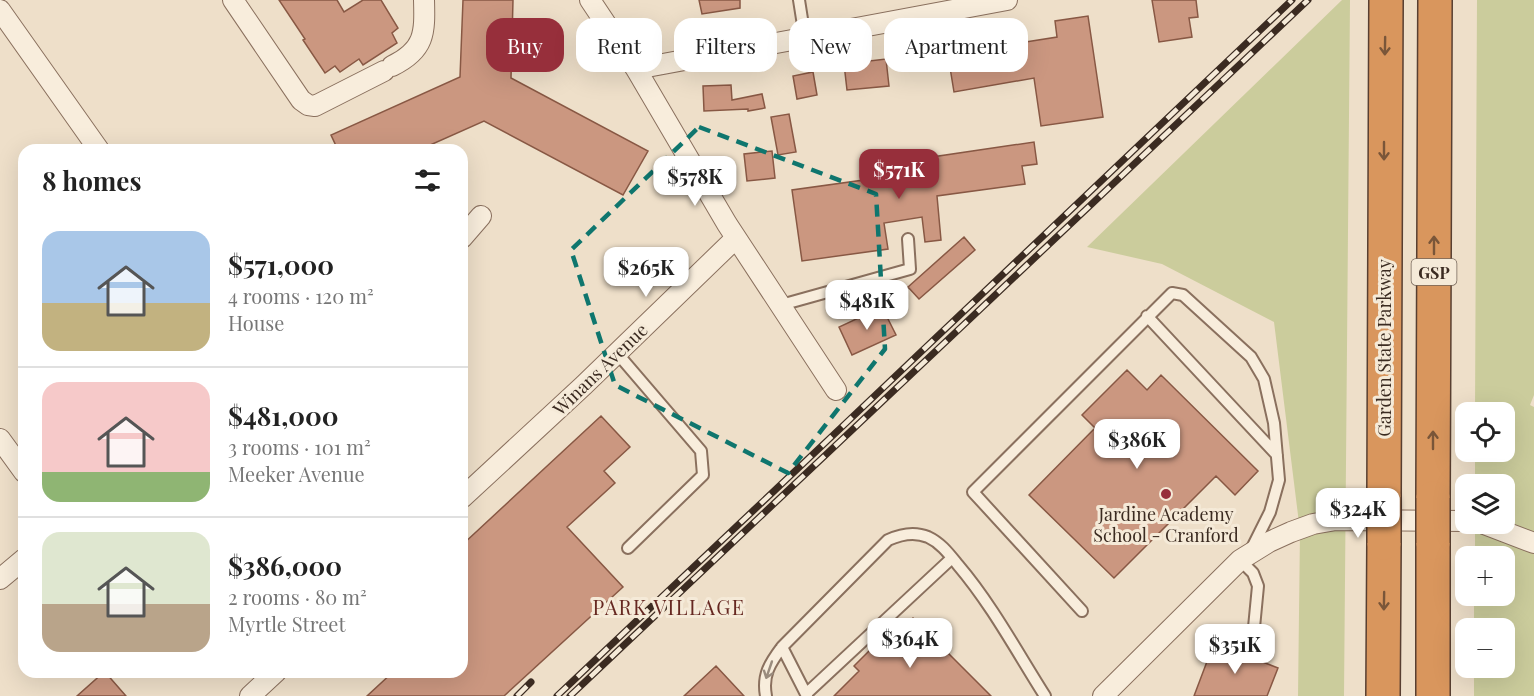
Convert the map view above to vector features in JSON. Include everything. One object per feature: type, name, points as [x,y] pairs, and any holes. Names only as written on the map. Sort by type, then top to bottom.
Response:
[{"type":"highway","name":"Garden State Parkway","points":[[1383,696],[1386,0]]},
{"type":"highway","name":"GSP","points":[[1433,696],[1435,0]]},
{"type":"street","points":[[233,0],[301,100],[308,105],[315,106],[406,59],[418,47],[425,28],[424,0]]},
{"type":"street","points":[[590,0],[602,18]]},
{"type":"street","points":[[872,25],[1007,0]]},
{"type":"street","points":[[0,10],[95,144]]},
{"type":"street","points":[[662,64],[789,41]]},
{"type":"street","points":[[638,72],[736,238],[836,390]]},
{"type":"street","points":[[468,231],[481,216]]},
{"type":"street","name":"Winans Avenue","points":[[468,492],[736,238]]},
{"type":"street","points":[[0,439],[18,464]]},
{"type":"street","points":[[1103,696],[1244,558],[1291,532],[1313,524],[1350,520],[1455,521]]},
{"type":"street","points":[[1510,534],[1534,543]]},
{"type":"street","points":[[0,579],[18,564]]},
{"type":"street","points":[[250,696],[270,678]]},
{"type":"lane","points":[[799,0],[802,18]]},
{"type":"lane","points":[[781,305],[910,269],[908,239]]},
{"type":"lane","points":[[1082,611],[973,492],[1172,293],[1183,295],[1251,357],[1264,379],[1274,423],[1279,480],[1270,512],[1244,558],[1258,586],[1252,648]]},
{"type":"lane","points":[[1148,316],[1276,454]]},
{"type":"lane","points":[[617,353],[701,451],[703,475],[628,548]]},
{"type":"lane","points":[[766,696],[764,688],[768,666],[782,647],[888,540],[900,534],[912,533],[926,536],[941,544],[977,587],[1045,696]]},
{"type":"lane","points":[[782,647],[807,695],[952,558]]},
{"type":"highlighted area","points":[[699,127],[876,194],[885,349],[788,473],[615,385],[571,250]]},
{"type":"green space","points":[[1342,0],[1350,0],[1344,696],[1298,696],[1300,531],[1274,322],[1162,264],[1087,247]]},
{"type":"green space","points":[[1477,0],[1534,0],[1534,395],[1530,405],[1534,407],[1534,696],[1474,696],[1474,678],[1515,678],[1515,618],[1474,618],[1474,606],[1515,606],[1515,546],[1475,546],[1475,534],[1515,534],[1515,474],[1475,474],[1475,462],[1515,462],[1515,402],[1475,402]]},
{"type":"building","points":[[279,0],[337,0],[344,12],[363,0],[381,0],[398,28],[392,33],[397,43],[363,65],[359,59],[340,72],[335,66],[325,73]]},
{"type":"building","points":[[463,0],[513,0],[513,18],[486,18],[486,72],[511,72],[511,78],[648,151],[623,195],[484,121],[432,144],[335,144],[331,135],[460,77]]},
{"type":"building","points":[[699,0],[740,0],[740,8],[702,14]]},
{"type":"building","points":[[1152,0],[1196,0],[1198,17],[1189,18],[1192,37],[1159,42]]},
{"type":"building","points":[[1088,16],[1103,117],[1041,126],[1034,78],[954,92],[951,72],[1028,72],[1028,42],[1057,37],[1055,21]]},
{"type":"building","points":[[884,59],[884,72],[887,72],[889,86],[847,90],[845,72],[872,72],[872,61]]},
{"type":"building","points":[[813,72],[817,95],[797,99],[793,76]]},
{"type":"building","points":[[731,85],[732,100],[762,94],[765,108],[748,111],[748,109],[704,111],[703,86]]},
{"type":"building","points":[[789,114],[796,152],[778,155],[771,117]]},
{"type":"building","points":[[1034,142],[1037,164],[1022,166],[1025,184],[937,196],[941,240],[925,242],[922,217],[884,223],[888,249],[802,261],[792,190],[914,173],[912,160]]},
{"type":"building","points":[[772,151],[775,178],[747,181],[744,154]]},
{"type":"building","points":[[964,237],[975,250],[919,299],[908,287]]},
{"type":"building","points":[[882,307],[896,335],[852,355],[839,327]]},
{"type":"building","points":[[1127,370],[1147,390],[1161,375],[1258,471],[1235,495],[1216,476],[1114,578],[1029,495],[1095,428],[1082,415]]},
{"type":"building","points":[[601,416],[630,447],[604,471],[615,483],[567,527],[623,587],[504,696],[367,696],[386,678],[468,678],[468,539]]},
{"type":"building","points":[[913,618],[991,696],[834,696],[859,671],[854,666],[890,630],[895,636]]},
{"type":"building","points":[[1214,643],[1278,668],[1267,696],[1194,696]]},
{"type":"building","points":[[716,666],[744,696],[684,696]]},
{"type":"building","points":[[97,678],[110,678],[126,696],[77,696]]},
{"type":"railway","points":[[557,696],[1292,0]]},
{"type":"railway","points":[[570,696],[1308,0]]},
{"type":"railway","points":[[517,696],[531,682]]},
{"type":"place","name":"Jardine Academy School - Cranford","points":[[1166,494]]},
{"type":"district","name":"PARK VILLAGE","points":[[669,606]]}]
